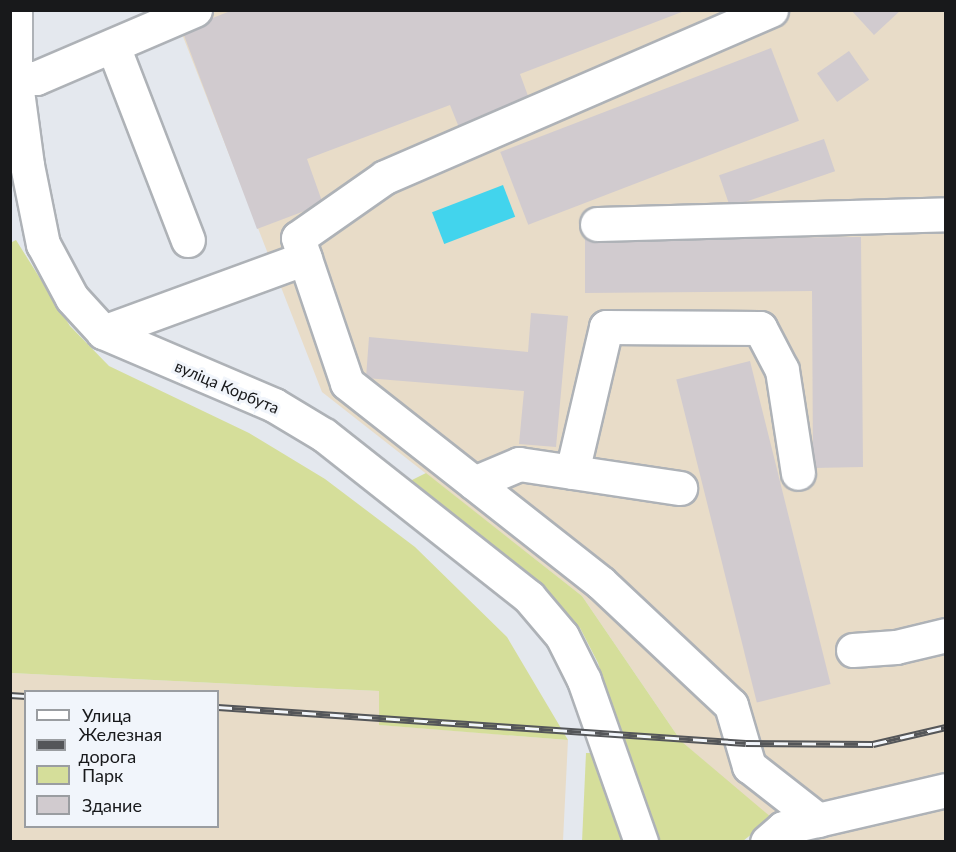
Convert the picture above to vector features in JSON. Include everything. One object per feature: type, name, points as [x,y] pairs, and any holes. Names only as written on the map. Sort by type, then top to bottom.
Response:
[{"type":"street","name":"вуліца Корбута","points":[[15,10],[13,77],[44,244],[72,298],[103,332],[274,405],[324,435],[529,597],[561,636],[614,756],[641,842]]},
{"type":"street","points":[[13,77],[36,78],[195,10]]},
{"type":"street","points":[[771,10],[385,177],[298,238],[347,383],[601,583],[731,705],[749,766],[818,820]]},
{"type":"street","points":[[113,46],[188,240]]},
{"type":"street","points":[[597,224],[945,214]]},
{"type":"street","points":[[103,332],[305,258]]},
{"type":"street","points":[[572,472],[606,327],[760,328],[782,370],[798,473]]},
{"type":"street","points":[[474,483],[519,464],[680,488]]},
{"type":"street","points":[[854,650],[896,647],[945,634]]},
{"type":"street","points":[[767,842],[783,828],[945,790]]},
{"type":"shaded area","points":[[173,11],[945,11],[945,841],[796,841],[681,741],[582,596],[322,392]]},
{"type":"shaded area","points":[[11,673],[379,691],[380,725],[568,740],[563,841],[11,842]]},
{"type":"green space","points":[[16,240],[70,326],[109,366],[249,433],[325,479],[415,547],[507,637],[568,740],[379,725],[379,691],[11,673],[10,243]]},
{"type":"green space","points":[[426,473],[582,596],[681,741],[772,818],[743,841],[654,841],[598,663],[580,628],[493,545],[408,482]]},
{"type":"green space","points":[[586,753],[597,753],[625,841],[582,842]]},
{"type":"water","points":[[503,185],[515,217],[444,244],[432,212]]},
{"type":"building","points":[[233,10],[687,10],[520,74],[531,104],[460,130],[450,105],[307,159],[323,204],[257,229],[182,30]]},
{"type":"building","points":[[851,10],[901,10],[874,35]]},
{"type":"building","points":[[771,48],[799,121],[528,225],[500,152]]},
{"type":"building","points":[[849,51],[869,80],[837,102],[817,73]]},
{"type":"building","points":[[824,139],[835,171],[730,207],[719,175]]},
{"type":"building","points":[[861,237],[863,467],[813,468],[812,291],[585,293],[585,239]]},
{"type":"building","points":[[531,313],[568,316],[556,447],[519,444],[524,391],[366,378],[369,337],[528,352]]},
{"type":"building","points":[[750,361],[831,684],[757,702],[676,379]]},
{"type":"railway","points":[[10,695],[24,696]]},
{"type":"railway","points":[[219,707],[746,743],[873,744],[946,727]]}]
